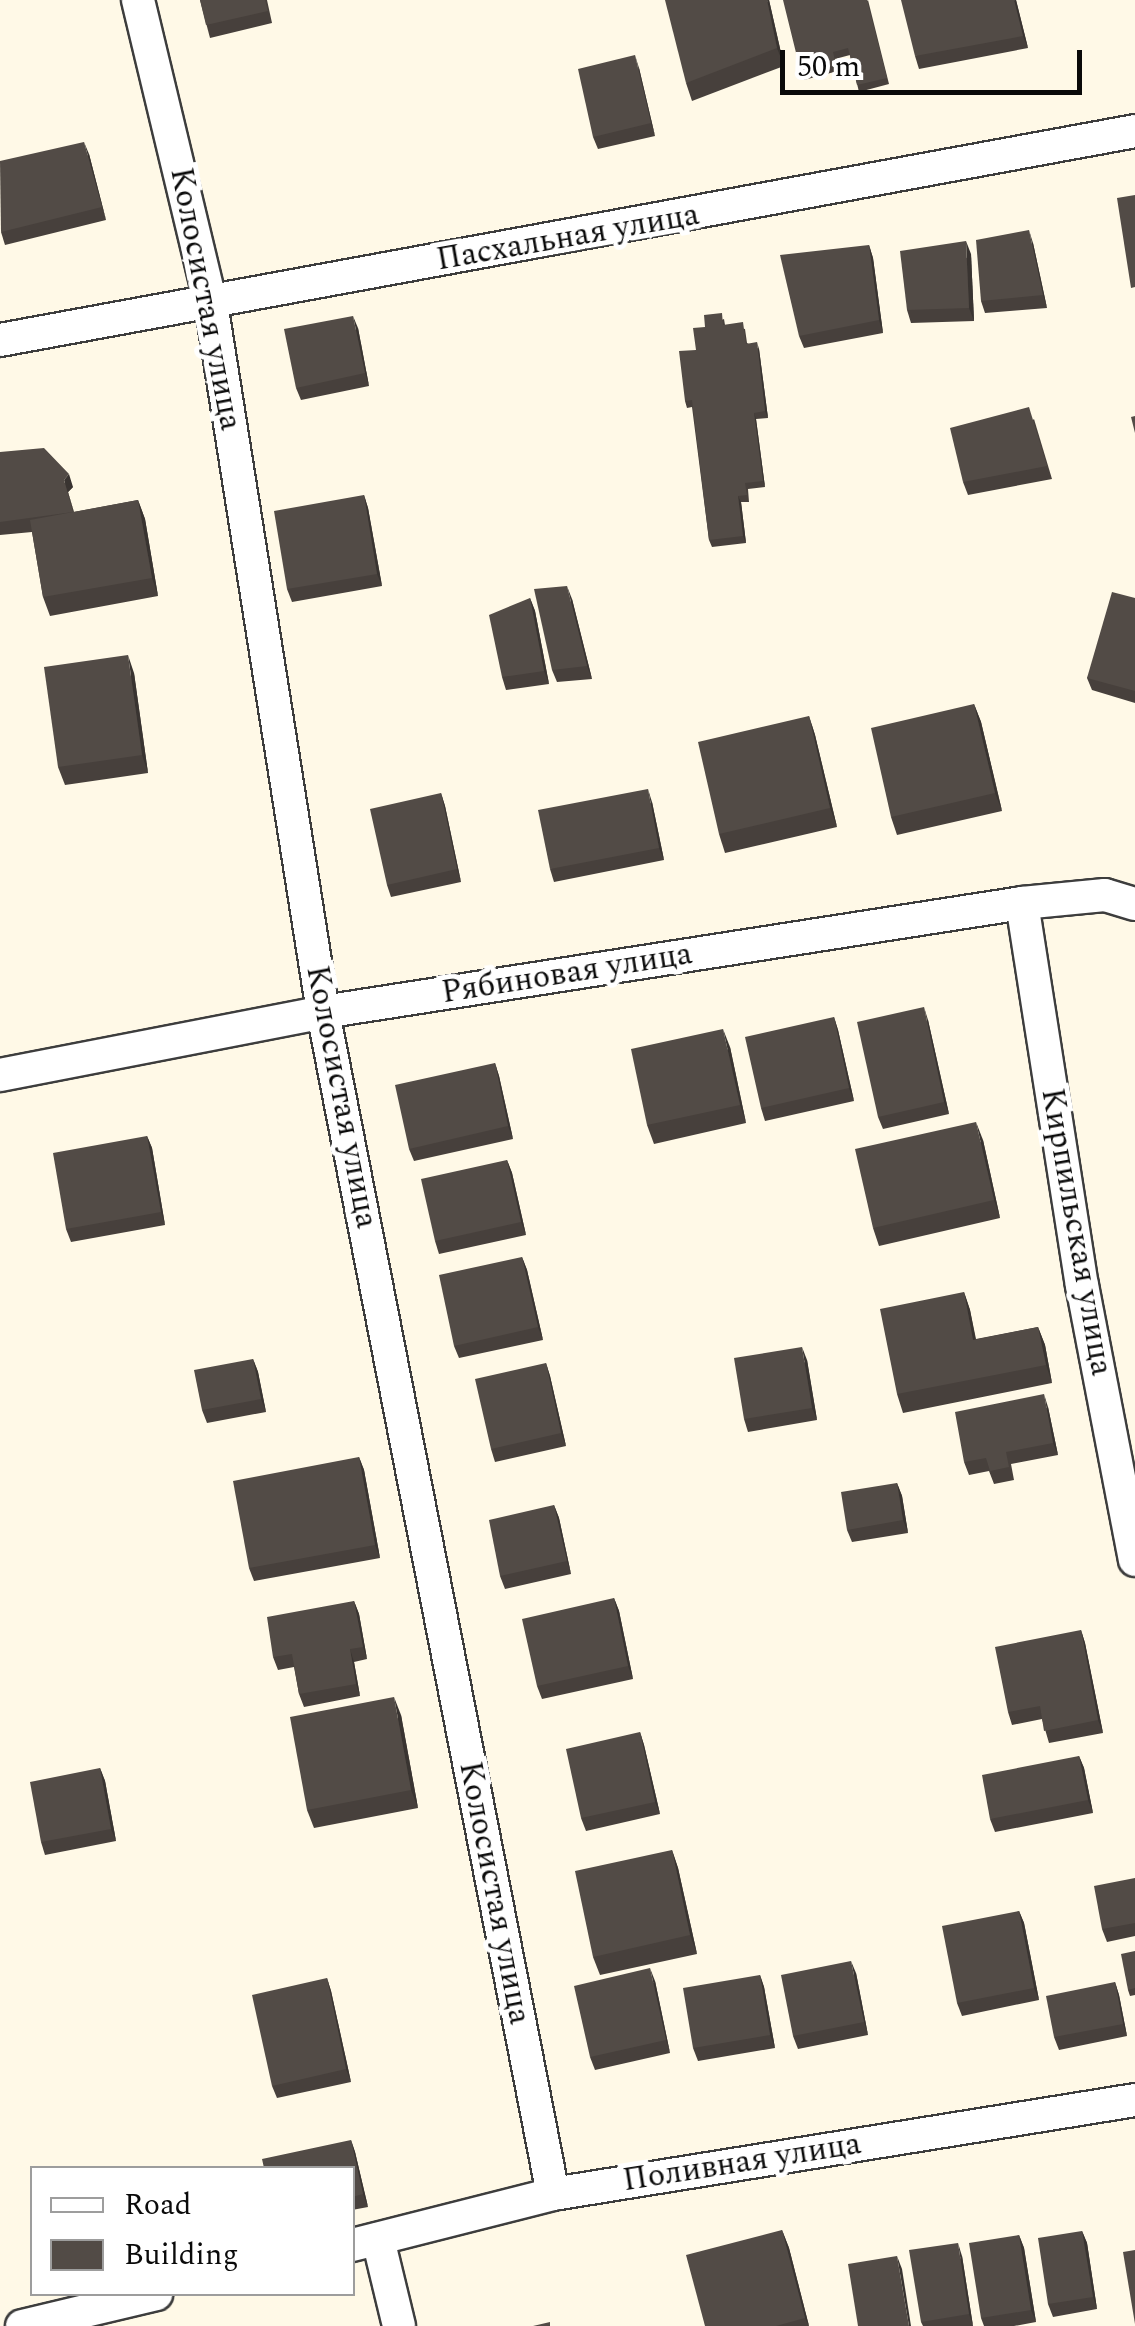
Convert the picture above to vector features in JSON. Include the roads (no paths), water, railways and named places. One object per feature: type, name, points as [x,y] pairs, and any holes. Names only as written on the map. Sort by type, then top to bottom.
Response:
[{"type":"street","name":"Колосистая улица","points":[[138,0],[212,303],[323,1012],[553,2194]]},
{"type":"street","name":"Пасхальная улица","points":[[0,340],[1135,132]]},
{"type":"street","name":"Рябиновая улица","points":[[0,1075],[323,1012],[1022,903],[1105,895],[1135,904]]},
{"type":"street","name":"Кирпильская улица","points":[[1022,903],[1082,1285],[1135,1560]]},
{"type":"street","name":"Поливная улица","points":[[365,2242],[553,2194],[1135,2100]]},
{"type":"street","points":[[365,2242],[399,2326]]},
{"type":"street","points":[[44,2324],[149,2296]]}]
